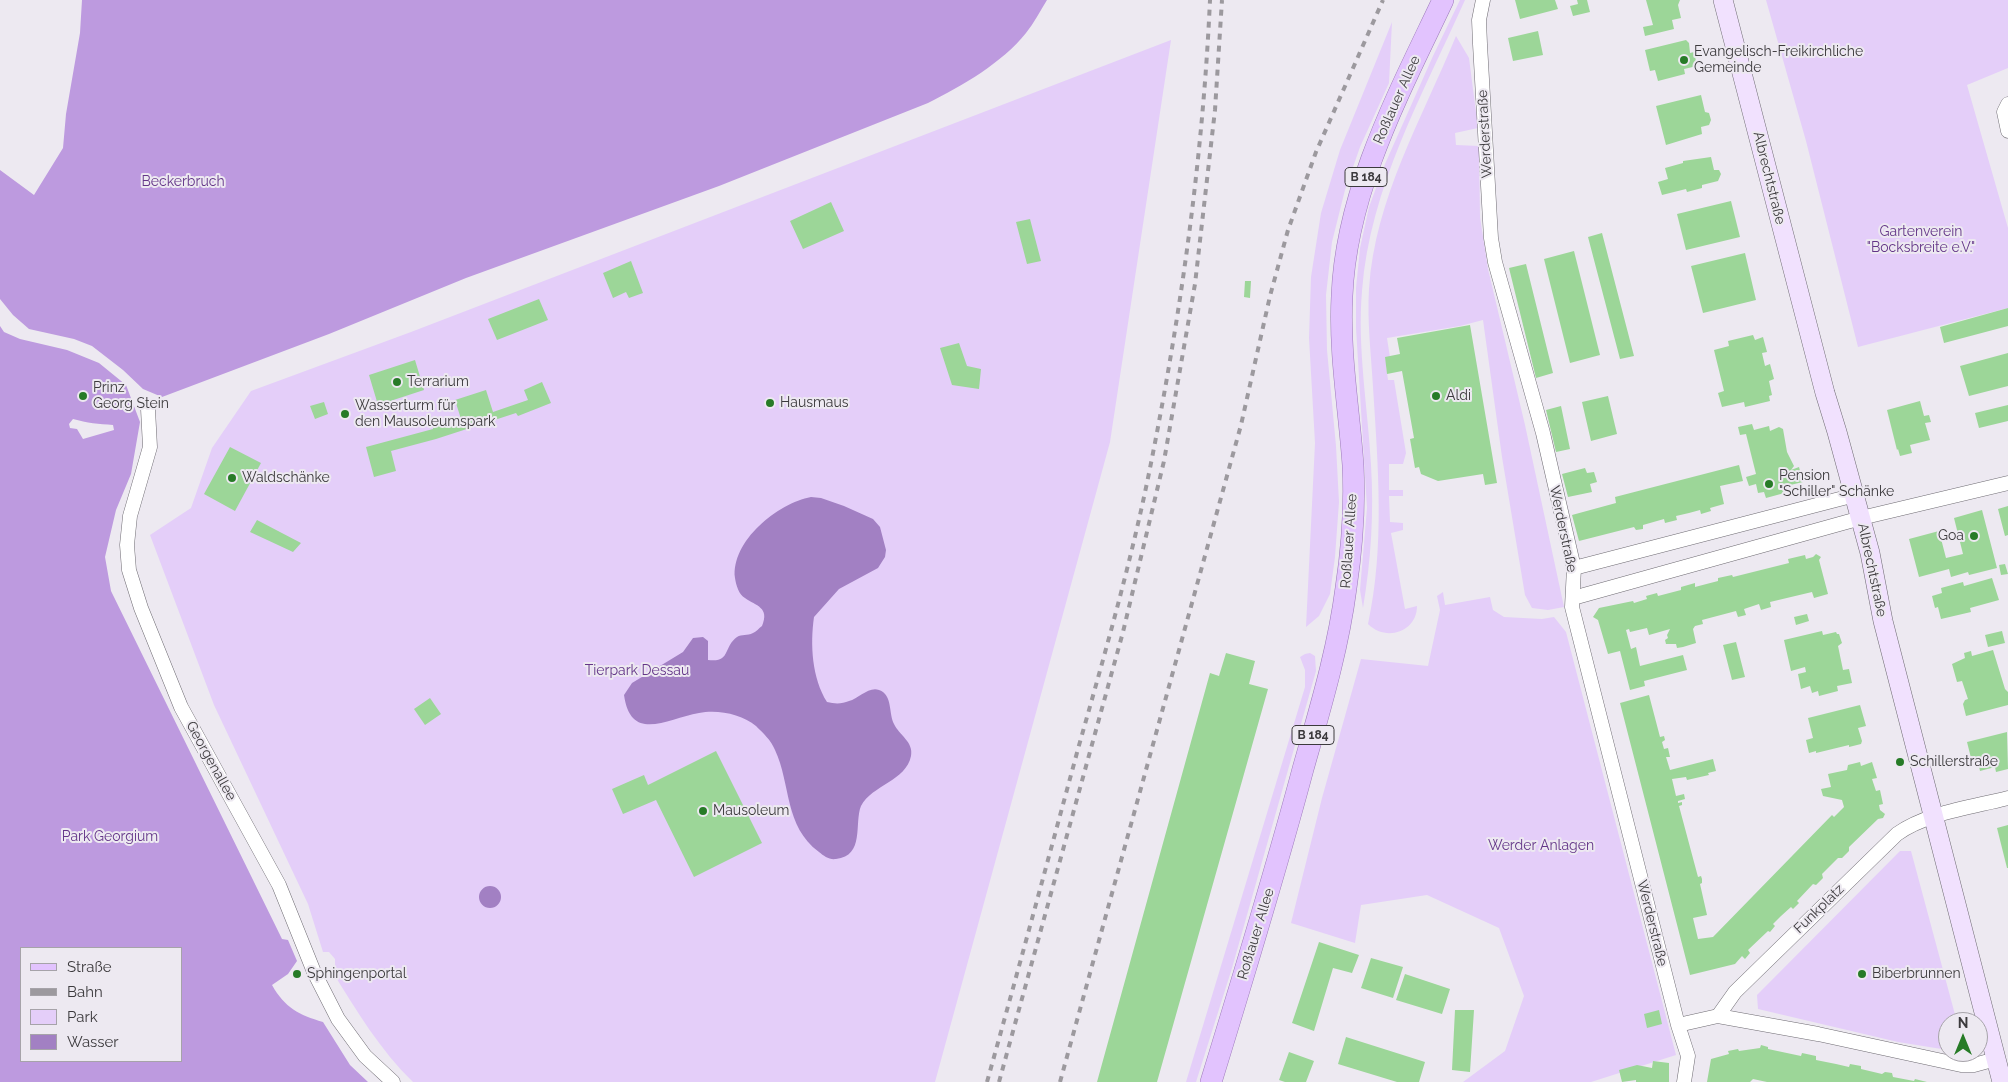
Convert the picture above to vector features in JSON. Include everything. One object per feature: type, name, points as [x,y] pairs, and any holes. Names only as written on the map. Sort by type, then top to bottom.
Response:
[{"type":"main road","name":"Roßlauer Allee","points":[[1211,1082],[1250,957],[1295,801],[1334,657],[1346,588],[1353,500],[1353,466],[1343,366],[1341,320],[1343,274],[1349,238],[1358,200],[1374,152],[1443,0]]},
{"type":"main road","name":"Albrechtstraße","points":[[1723,0],[1825,393],[1861,518],[1874,569],[1883,622],[2001,1070]]},
{"type":"street","name":"Werderstraße","points":[[1483,0],[1479,20],[1491,238],[1542,433],[1574,568],[1572,607],[1678,1025],[1688,1056],[1684,1082]]},
{"type":"street","points":[[2008,104],[2004,112],[2008,131]]},
{"type":"street","name":"Georgenallee","points":[[148,409],[150,447],[130,516],[128,545],[129,570],[141,608],[181,707],[279,885],[314,972],[338,1019],[365,1056],[393,1082]]},
{"type":"street","points":[[1573,598],[1861,518],[2008,484]]},
{"type":"street","points":[[1574,568],[1855,496]]},
{"type":"street","name":"Funkplatz","points":[[1718,1016],[1735,992],[1886,844],[1905,828],[1934,817],[2008,798]]},
{"type":"street","points":[[1678,1025],[1718,1016],[1818,1034],[1961,1065],[1974,1065],[2001,1070]]},
{"type":"green space","name":"Beckerbruch","points":[[82,0],[1047,0],[1026,33],[1005,54],[981,73],[928,103],[719,186],[466,278],[329,334],[162,397],[143,389],[123,370],[92,346],[74,339],[29,329],[13,315],[0,299],[0,170],[34,195],[63,148],[66,114],[80,33]]},
{"type":"green space","points":[[1460,0],[1465,0],[1416,106],[1387,178],[1367,252],[1362,291],[1361,334],[1370,443],[1372,519],[1370,555],[1363,608],[1360,590],[1367,508],[1356,328],[1356,288],[1360,248],[1369,207],[1385,164]]},
{"type":"green space","name":"Gartenverein \"Bocksbreite e.V.\"","points":[[1766,0],[2008,0],[2008,68],[1967,85],[2008,228],[2008,308],[1858,347],[1806,141]]},
{"type":"green space","points":[[1392,22],[1389,83],[1360,147],[1345,190],[1332,242],[1326,295],[1327,350],[1339,502],[1330,594],[1319,616],[1306,627],[1315,443],[1309,338],[1311,277],[1321,213],[1340,150]]},
{"type":"green space","points":[[1456,36],[1469,58],[1478,128],[1455,133],[1456,145],[1479,146],[1480,217],[1488,269],[1525,425],[1564,607],[1548,610],[1532,608],[1525,595],[1502,457],[1483,320],[1460,326],[1387,338],[1391,364],[1386,365],[1388,380],[1394,380],[1406,453],[1403,464],[1389,464],[1389,490],[1403,490],[1403,496],[1389,496],[1390,522],[1403,523],[1403,530],[1391,533],[1405,609],[1417,606],[1416,615],[1412,622],[1399,632],[1391,633],[1375,629],[1368,624],[1377,565],[1379,506],[1368,313],[1369,289],[1373,255],[1390,191]]},
{"type":"green space","name":"Tierpark Dessau","points":[[1171,40],[1110,442],[935,1082],[413,1082],[379,1043],[332,971],[335,966],[335,959],[329,952],[323,952],[308,904],[214,705],[150,535],[191,508],[212,448],[251,391],[411,332]]},
{"type":"green space","name":"Park Georgium","points":[[0,326],[4,332],[20,339],[67,350],[99,363],[126,385],[140,422],[131,474],[116,510],[105,557],[111,591],[282,939],[288,940],[297,961],[288,974],[272,985],[282,1000],[293,1010],[323,1022],[350,1065],[368,1082],[0,1082]],"holes":[[[73,419],[113,425],[114,430],[83,439],[77,429],[70,428],[69,424]]]},
{"type":"green space","name":"Werder Anlagen","points":[[1443,592],[1445,605],[1490,597],[1493,610],[1504,617],[1542,619],[1554,617],[1566,632],[1676,1055],[1591,1082],[1463,1082],[1505,1051],[1524,996],[1499,928],[1427,895],[1361,905],[1355,943],[1291,923],[1322,798],[1361,659],[1428,666],[1440,610],[1437,596]]},
{"type":"green space","points":[[1310,653],[1315,656],[1316,671],[1232,968],[1196,1082],[1186,1082],[1305,687],[1305,670],[1300,657]]},
{"type":"green space","points":[[1900,851],[1911,851],[1954,1012],[1938,1012],[1938,1048],[1898,1042],[1758,1009],[1757,995]]},
{"type":"water","points":[[811,497],[821,498],[844,506],[873,519],[880,527],[886,550],[885,557],[878,568],[839,589],[814,617],[812,650],[818,683],[827,702],[833,703],[844,703],[874,689],[883,692],[888,699],[892,720],[908,743],[911,751],[908,764],[903,771],[873,793],[861,806],[855,845],[845,857],[836,859],[829,858],[819,852],[808,842],[800,830],[794,817],[775,750],[769,740],[756,726],[744,718],[721,712],[699,713],[663,722],[643,724],[634,719],[628,710],[624,695],[632,683],[683,652],[693,638],[703,637],[708,641],[708,660],[715,660],[724,657],[737,637],[753,633],[762,626],[764,615],[761,608],[743,597],[739,592],[735,578],[736,564],[741,551],[759,526],[785,507]]},
{"type":"water","points":[[490,886],[498,889],[501,897],[498,905],[490,908],[482,905],[479,897],[482,889]]},
{"type":"building","points":[[1515,0],[1555,0],[1558,9],[1520,19]]},
{"type":"building","points":[[1577,0],[1587,0],[1590,12],[1573,16],[1570,6],[1578,4]]},
{"type":"building","points":[[1646,0],[1680,0],[1678,5],[1681,18],[1672,20],[1674,29],[1645,36],[1643,27],[1653,25]]},
{"type":"building","points":[[1538,31],[1543,55],[1513,61],[1508,38]]},
{"type":"building","points":[[1686,40],[1689,43],[1690,53],[1694,52],[1697,66],[1684,69],[1685,74],[1658,81],[1655,70],[1650,71],[1645,50]]},
{"type":"building","points":[[1701,95],[1705,112],[1709,113],[1711,120],[1709,125],[1701,127],[1702,134],[1666,145],[1656,106]]},
{"type":"building","points":[[1711,157],[1714,170],[1719,170],[1721,174],[1718,181],[1702,185],[1702,188],[1687,192],[1686,189],[1662,195],[1658,182],[1668,179],[1665,168],[1683,163],[1683,161]]},
{"type":"building","points":[[1731,201],[1740,237],[1686,250],[1677,214]]},
{"type":"building","points":[[831,202],[844,231],[803,249],[790,221]]},
{"type":"building","points":[[1030,219],[1041,261],[1027,264],[1016,222]]},
{"type":"building","points":[[1602,233],[1634,356],[1620,359],[1588,237]]},
{"type":"building","points":[[1574,251],[1600,355],[1570,363],[1544,259]]},
{"type":"building","points":[[1745,253],[1756,300],[1703,313],[1691,266]]},
{"type":"building","points":[[631,261],[643,293],[629,298],[626,292],[613,298],[603,273]]},
{"type":"building","points":[[1526,264],[1553,373],[1536,378],[1509,268]]},
{"type":"building","points":[[1245,281],[1251,281],[1250,298],[1244,297]]},
{"type":"building","points":[[539,299],[548,320],[497,340],[488,319]]},
{"type":"building","points":[[2008,308],[2008,326],[1944,343],[1940,327]]},
{"type":"building","points":[[1470,325],[1497,483],[1485,485],[1483,474],[1438,481],[1421,474],[1419,467],[1415,468],[1410,439],[1414,438],[1402,371],[1387,374],[1385,357],[1400,354],[1397,338]]},
{"type":"building","points":[[1753,335],[1755,340],[1763,337],[1767,352],[1762,353],[1765,366],[1770,364],[1774,379],[1769,381],[1772,395],[1769,396],[1770,401],[1745,407],[1744,402],[1722,407],[1718,393],[1724,391],[1714,350],[1729,346],[1728,341]]},
{"type":"building","points":[[959,343],[967,366],[981,369],[979,389],[952,385],[940,348]]},
{"type":"building","points":[[2008,353],[2008,386],[1969,396],[1960,366]]},
{"type":"building","name":"Terrarium","points":[[415,360],[424,390],[378,405],[369,375]]},
{"type":"building","points":[[542,382],[551,403],[518,416],[516,413],[436,439],[391,451],[396,471],[374,477],[366,447],[433,429],[433,427],[461,419],[455,400],[486,390],[493,412],[528,400],[524,390]]},
{"type":"building","points":[[1608,396],[1617,434],[1591,441],[1582,402]]},
{"type":"building","name":"Hausmaus","points":[[768,399],[772,399],[771,407],[767,407]]},
{"type":"building","points":[[1920,401],[1924,416],[1929,415],[1931,422],[1925,423],[1930,440],[1910,445],[1912,453],[1900,456],[1887,410]]},
{"type":"building","points":[[324,402],[328,414],[315,419],[310,406]]},
{"type":"building","points":[[2008,405],[2008,421],[1979,428],[1975,413]]},
{"type":"building","points":[[1561,406],[1570,449],[1556,452],[1546,410]]},
{"type":"building","points":[[1752,424],[1754,430],[1769,426],[1770,431],[1779,427],[1783,429],[1787,452],[1794,466],[1791,470],[1799,467],[1803,482],[1786,486],[1788,492],[1766,498],[1764,492],[1758,493],[1756,484],[1749,486],[1746,477],[1756,474],[1746,434],[1740,435],[1738,427]]},
{"type":"building","name":"Waldschänke","points":[[230,447],[261,463],[235,511],[204,494]]},
{"type":"building","points":[[1739,465],[1743,481],[1720,486],[1724,504],[1710,508],[1711,511],[1701,514],[1700,510],[1676,516],[1677,520],[1665,523],[1664,519],[1643,525],[1643,529],[1636,530],[1634,527],[1579,541],[1572,515],[1616,503],[1615,497]]},
{"type":"building","points":[[1585,468],[1587,473],[1594,472],[1597,482],[1590,484],[1592,492],[1568,497],[1562,474]]},
{"type":"building","points":[[2008,506],[2008,535],[2005,536],[1998,509]]},
{"type":"building","points":[[1982,510],[1997,568],[1969,575],[1968,572],[1951,577],[1949,569],[1919,577],[1909,539],[1939,531],[1946,558],[1963,554],[1954,518]]},
{"type":"building","points":[[257,520],[301,543],[293,552],[250,532]]},
{"type":"building","points":[[1816,554],[1821,557],[1819,560],[1828,594],[1814,598],[1812,592],[1770,602],[1771,607],[1761,610],[1759,604],[1744,609],[1746,615],[1738,617],[1736,611],[1702,620],[1703,624],[1695,626],[1693,629],[1696,643],[1683,647],[1677,648],[1676,644],[1666,644],[1665,640],[1668,638],[1667,635],[1670,629],[1649,635],[1647,628],[1630,632],[1629,629],[1626,630],[1631,649],[1636,647],[1640,666],[1683,655],[1687,670],[1644,681],[1645,686],[1630,690],[1620,651],[1608,654],[1598,620],[1593,617],[1599,608],[1633,601],[1634,603],[1647,599],[1646,596],[1657,593],[1658,596],[1681,590],[1681,587],[1695,583],[1695,587],[1718,581],[1718,578],[1732,575],[1733,577],[1789,563],[1788,559],[1805,555],[1806,559]]},
{"type":"building","points":[[2005,564],[2008,574],[2001,575],[1999,565]]},
{"type":"building","points":[[1992,578],[1999,600],[1970,608],[1971,612],[1941,619],[1938,607],[1935,608],[1932,596],[1942,593],[1941,588],[1963,582],[1964,586]]},
{"type":"building","points":[[1807,614],[1809,621],[1796,625],[1794,617]]},
{"type":"building","points":[[1822,631],[1823,635],[1836,632],[1839,634],[1842,643],[1838,646],[1843,670],[1849,669],[1852,683],[1837,686],[1838,691],[1819,696],[1818,691],[1812,693],[1810,686],[1801,689],[1798,674],[1806,672],[1805,667],[1791,671],[1784,640]]},
{"type":"building","points":[[2002,631],[2005,643],[1988,647],[1985,635]]},
{"type":"building","points":[[1736,642],[1745,677],[1732,680],[1723,645]]},
{"type":"building","points":[[1993,650],[2005,689],[2008,692],[2008,705],[1966,716],[1963,704],[1968,699],[1962,681],[1957,682],[1952,664],[1965,658],[1964,653],[1971,651],[1972,656]]},
{"type":"building","points":[[1226,653],[1255,661],[1249,684],[1268,689],[1157,1082],[1097,1082],[1210,673],[1219,676]]},
{"type":"building","points":[[1649,695],[1660,737],[1664,736],[1665,740],[1662,742],[1664,749],[1668,748],[1670,757],[1666,757],[1670,770],[1713,759],[1716,771],[1708,773],[1709,775],[1687,780],[1686,777],[1672,779],[1676,796],[1684,794],[1685,799],[1678,801],[1678,803],[1682,802],[1682,805],[1679,806],[1698,877],[1701,876],[1702,879],[1700,884],[1707,915],[1693,918],[1698,939],[1713,937],[1832,815],[1834,817],[1844,807],[1842,800],[1823,796],[1821,789],[1831,787],[1828,774],[1847,770],[1848,765],[1860,762],[1861,766],[1872,762],[1877,778],[1872,779],[1876,791],[1880,790],[1883,804],[1879,805],[1880,810],[1885,814],[1883,818],[1878,819],[1849,847],[1849,851],[1842,858],[1838,858],[1822,874],[1823,878],[1816,885],[1813,884],[1797,901],[1799,903],[1793,909],[1791,907],[1773,924],[1775,926],[1770,932],[1768,931],[1748,950],[1750,953],[1745,959],[1742,956],[1735,964],[1690,975],[1620,703]]},
{"type":"building","points":[[430,698],[441,714],[425,725],[414,709]]},
{"type":"building","points":[[1860,705],[1866,726],[1858,728],[1862,741],[1861,744],[1809,753],[1806,740],[1813,738],[1808,718]]},
{"type":"building","points":[[2007,732],[2008,769],[1996,772],[1995,767],[1980,771],[1977,757],[1971,758],[1967,742]]},
{"type":"building","name":"Mausoleum","points":[[716,751],[762,843],[694,877],[656,800],[623,814],[612,789],[644,775],[648,785]]},
{"type":"building","points":[[2008,825],[2008,868],[2007,868],[1997,828]]},
{"type":"building","points":[[1319,942],[1359,955],[1352,973],[1333,968],[1314,1031],[1292,1023]]},
{"type":"building","points":[[1371,958],[1403,967],[1393,998],[1361,988]]},
{"type":"building","points":[[1405,974],[1450,989],[1442,1014],[1396,1000]]},
{"type":"building","points":[[1455,1010],[1474,1010],[1470,1072],[1452,1070]]},
{"type":"building","points":[[1659,1010],[1662,1024],[1647,1028],[1644,1014]]},
{"type":"building","points":[[1346,1037],[1425,1062],[1419,1082],[1397,1082],[1338,1064]]},
{"type":"building","points":[[1761,1045],[1768,1047],[1768,1049],[1801,1056],[1802,1053],[1816,1056],[1816,1060],[1849,1067],[1850,1064],[1861,1066],[1861,1069],[1882,1074],[1885,1072],[1892,1073],[1893,1077],[1927,1082],[1767,1082],[1753,1079],[1750,1082],[1707,1082],[1711,1059],[1729,1054],[1728,1051],[1760,1048]]},
{"type":"building","points":[[1289,1052],[1314,1061],[1306,1082],[1285,1082],[1279,1080]]},
{"type":"building","points":[[1653,1061],[1669,1063],[1669,1082],[1636,1082],[1636,1080],[1622,1082],[1619,1070],[1637,1065],[1652,1068]]},
{"type":"railway","points":[[987,1082],[1108,641],[1144,495],[1173,344],[1190,230],[1207,58],[1210,0]]},
{"type":"railway","points":[[999,1082],[1123,632],[1164,461],[1195,284],[1215,110],[1222,0]]},
{"type":"railway","points":[[1060,1082],[1241,425],[1270,296],[1288,230],[1316,152],[1383,0]]},
{"type":"place","name":"Evangelisch-Freikirchliche Gemeinde","points":[[1684,60]]},
{"type":"place","name":"Terrarium","points":[[397,382]]},
{"type":"place","name":"Prinz Georg Stein","points":[[83,396]]},
{"type":"place","name":"Aldi","points":[[1436,396]]},
{"type":"place","name":"Hausmaus","points":[[770,403]]},
{"type":"place","name":"Wasserturm für den Mausoleumspark","points":[[345,414]]},
{"type":"place","name":"Waldschänke","points":[[232,478]]},
{"type":"place","name":"Pension \"Schiller\" Schänke","points":[[1769,484]]},
{"type":"place","name":"Goa","points":[[1974,536]]},
{"type":"place","name":"Schillerstraße","points":[[1900,762]]},
{"type":"place","name":"Mausoleum","points":[[703,811]]},
{"type":"place","name":"Sphingenportal","points":[[297,974]]},
{"type":"place","name":"Biberbrunnen","points":[[1862,974]]}]
